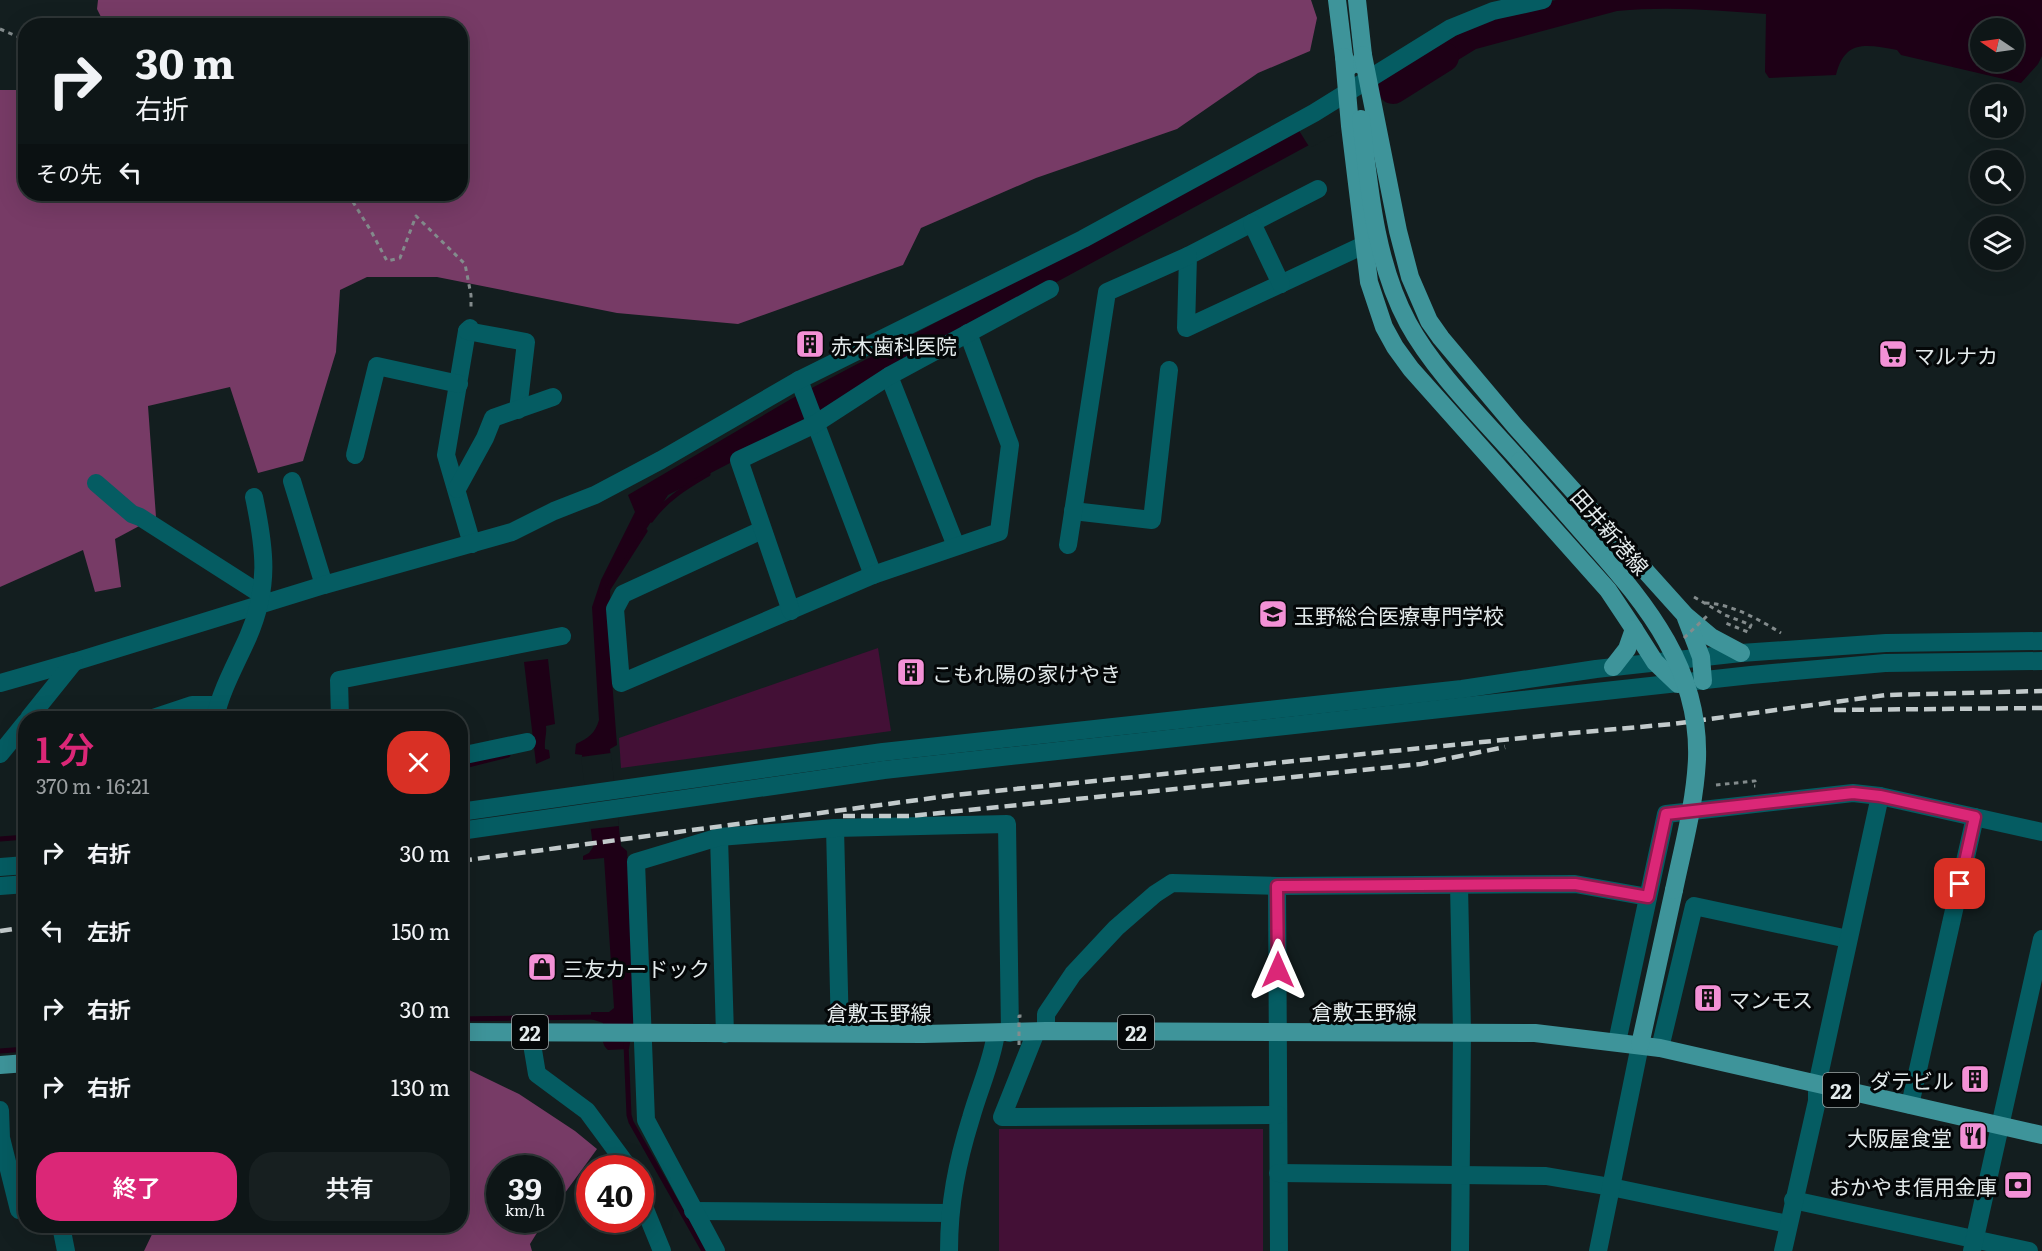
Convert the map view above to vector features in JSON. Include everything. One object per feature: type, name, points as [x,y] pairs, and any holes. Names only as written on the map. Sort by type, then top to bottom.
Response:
[{"type":"main road","name":"田井新港線","points":[[1337,0],[1344,57],[1358,89]]},
{"type":"main road","name":"田井新港線","points":[[1357,0],[1363,55],[1358,89],[1379,242],[1397,302],[1422,345],[1643,602],[1665,636],[1681,670],[1694,718],[1696,759],[1692,800],[1640,1046]]},
{"type":"main road","points":[[1362,119],[1364,245],[1369,282],[1384,327],[1395,348],[1411,369],[1608,590],[1655,662],[1678,684]]},
{"type":"main road","points":[[1362,119],[1398,231],[1410,277],[1429,321],[1440,338],[1515,426],[1686,616],[1711,637],[1741,653]]},
{"type":"main road","points":[[1686,616],[1701,657],[1703,681]]},
{"type":"main road","points":[[1613,667],[1627,649],[1634,629]]},
{"type":"main road","name":"倉敷玉野線","points":[[468,1032],[840,1033],[1008,1037],[1041,1031],[1535,1033],[1660,1048],[2042,1134]]},
{"type":"main road","points":[[0,1065],[18,1064]]},
{"type":"street","points":[[0,683],[74,662],[260,600],[324,585],[512,532],[554,511],[595,495],[661,460],[799,380],[1083,239],[1358,89],[1451,28],[1493,11],[1543,0]]},
{"type":"street","points":[[1068,545],[1107,292],[1188,256],[1318,189]]},
{"type":"street","points":[[1252,223],[1281,284]]},
{"type":"street","points":[[1188,256],[1186,328],[1364,245]]},
{"type":"street","points":[[791,611],[739,460],[814,424],[889,376],[1050,289]]},
{"type":"street","points":[[472,544],[446,455],[468,329],[526,342],[518,410]]},
{"type":"street","points":[[762,530],[623,594],[615,609],[621,683],[873,575],[999,532],[1010,445],[968,333]]},
{"type":"street","points":[[355,455],[377,366],[459,384]]},
{"type":"street","points":[[1073,511],[1152,520],[1169,370]]},
{"type":"street","points":[[889,376],[956,546]]},
{"type":"street","points":[[799,380],[873,575]]},
{"type":"street","points":[[457,489],[485,438],[493,418],[553,397]]},
{"type":"street","points":[[292,481],[324,585]]},
{"type":"street","points":[[96,483],[132,514],[140,517],[260,600]]},
{"type":"street","points":[[217,711],[249,634],[260,600],[265,558],[254,497]]},
{"type":"street","points":[[340,711],[339,680],[562,636]]},
{"type":"street","points":[[616,799],[906,749],[1462,689],[1655,662],[1741,653],[1886,643],[2042,641]]},
{"type":"street","points":[[468,811],[587,803],[1885,663],[2042,661]]},
{"type":"street","points":[[35,711],[74,662]]},
{"type":"street","points":[[174,711],[192,705],[213,711]]},
{"type":"street","points":[[0,754],[18,732]]},
{"type":"street","points":[[468,754],[527,742]]},
{"type":"street","points":[[1617,1042],[1666,814],[1853,793],[1880,796],[2042,832]]},
{"type":"street","points":[[1783,1251],[1817,1101],[1817,1085],[1880,796]]},
{"type":"street","points":[[468,829],[587,803]]},
{"type":"street","points":[[1910,1105],[1975,817]]},
{"type":"street","points":[[716,1251],[646,1120],[637,1033],[636,862],[718,837],[836,828],[1007,824],[1008,1037],[993,1052],[961,1151],[949,1214],[949,1251]]},
{"type":"street","points":[[836,828],[840,1033]]},
{"type":"street","points":[[718,837],[725,1034]]},
{"type":"street","points":[[0,867],[18,866]]},
{"type":"street","points":[[1278,1115],[1002,1117],[1041,1031],[1046,1014],[1073,974],[1116,928],[1155,894],[1172,883],[1277,886],[1575,884],[1648,897]]},
{"type":"street","points":[[0,886],[18,885]]},
{"type":"street","points":[[1459,885],[1462,1032],[1460,1251]]},
{"type":"street","points":[[1277,886],[1279,1251]]},
{"type":"street","points":[[1660,1048],[1694,906],[1848,939]]},
{"type":"street","points":[[1973,1245],[2042,939]]},
{"type":"street","points":[[530,1032],[537,1074],[586,1111],[619,1155]]},
{"type":"street","points":[[1598,1251],[1640,1046]]},
{"type":"street","points":[[0,1110],[1,1138],[18,1206]]},
{"type":"street","points":[[1278,1173],[1546,1176],[1611,1187],[1788,1224]]},
{"type":"street","points":[[1793,1200],[1973,1245],[2029,1251]]},
{"type":"street","points":[[693,1211],[949,1214]]},
{"type":"street","points":[[654,1231],[662,1251]]},
{"type":"street","points":[[62,1233],[66,1251]]},
{"type":"path","points":[[0,29],[18,37]]},
{"type":"path","points":[[352,201],[387,261],[400,258],[416,216],[465,264],[471,295],[468,329]]},
{"type":"path","points":[[1701,603],[1718,603],[1759,620],[1783,634]]},
{"type":"path","points":[[1711,617],[1748,632],[1751,625],[1725,615]]},
{"type":"path","points":[[1716,785],[1755,781],[1756,786],[1754,786]]},
{"type":"path","points":[[1008,1037],[1019,1016],[1022,1016]]},
{"type":"shaded area","points":[[98,0],[1311,0],[1317,18],[1310,51],[1258,73],[1177,129],[1036,178],[921,228],[903,265],[738,324],[617,313],[437,277],[367,277],[340,290],[336,352],[303,461],[258,473],[230,387],[148,406],[156,517],[115,539],[121,587],[95,592],[83,550],[0,587],[0,90],[18,90],[18,201],[468,201],[468,18],[102,18],[97,9]]},
{"type":"shaded area","points":[[1556,0],[2042,0],[2042,56],[2021,83],[1974,72],[2024,72],[2024,18],[1970,18],[1970,71],[1901,55],[1897,50],[1867,46],[1859,47],[1845,55],[1836,75],[1769,78],[1765,72],[1766,14],[1691,9],[1617,11],[1476,49],[1414,87],[1400,65],[1498,14]]},
{"type":"shaded area","points":[[1393,73],[1396,74],[1404,89],[1403,94],[1018,303],[804,425],[668,495],[610,586],[612,680],[617,745],[610,749],[621,846],[627,851],[636,1007],[629,1049],[608,1050],[603,1041],[603,1023],[591,1019],[591,1012],[609,1012],[614,1008],[604,858],[583,860],[583,856],[593,847],[582,755],[575,754],[576,744],[590,735],[599,720],[592,607],[601,580],[635,512],[628,495],[791,399],[1298,131]]},
{"type":"shaded area","points":[[878,648],[891,731],[621,768],[619,738]]},
{"type":"shaded area","points":[[548,659],[555,724],[546,726],[545,749],[549,750],[550,758],[536,764],[524,662]]},
{"type":"shaded area","points":[[468,1069],[519,1094],[575,1131],[597,1149],[593,1155],[576,1155],[576,1178],[564,1194],[564,1155],[486,1155],[486,1233],[537,1233],[530,1244],[532,1251],[144,1251],[153,1233],[468,1233]]},
{"type":"shaded area","points":[[999,1129],[1263,1129],[1263,1251],[999,1251]]},
{"type":"pier","points":[[1390,73],[1392,102],[1310,148],[1298,129]]},
{"type":"pier","points":[[611,753],[619,826],[590,829],[581,757]]},
{"type":"waterway","points":[[1393,89],[1444,57]]},
{"type":"waterway","points":[[651,520],[670,499],[708,474]]},
{"type":"waterway","points":[[608,589],[645,531]]},
{"type":"waterway","points":[[468,765],[508,755]]},
{"type":"waterway","points":[[0,839],[18,838]]},
{"type":"waterway","points":[[468,1019],[596,1017]]},
{"type":"waterway","points":[[626,1044],[631,1122],[704,1251]]},
{"type":"waterway","points":[[0,1051],[18,1050]]},
{"type":"railway","points":[[468,860],[955,795],[1673,724],[1886,695],[2042,691]]},
{"type":"railway","points":[[1834,710],[2042,708]]},
{"type":"railway","points":[[843,816],[910,816],[1421,764],[1505,747]]},
{"type":"railway","points":[[0,931],[18,928]]},
{"type":"place","name":"赤木歯科医院","points":[[810,344]]},
{"type":"place","name":"マルナカ","points":[[1893,354]]},
{"type":"place","name":"玉野総合医療専門学校","points":[[1273,614]]},
{"type":"place","name":"こもれ陽の家けやき","points":[[911,672]]},
{"type":"place","name":"三友カードック","points":[[542,967]]},
{"type":"place","name":"マンモス","points":[[1708,998]]},
{"type":"place","name":"ダテビル","points":[[1975,1079]]},
{"type":"place","name":"大阪屋食堂","points":[[1973,1136]]},
{"type":"place","name":"おかやま信用金庫","points":[[2018,1185]]},
{"type":"route","points":[[1278,970],[1277,886],[1575,884],[1648,897],[1666,814],[1853,793],[1880,796],[1975,817],[1960,884]]}]
